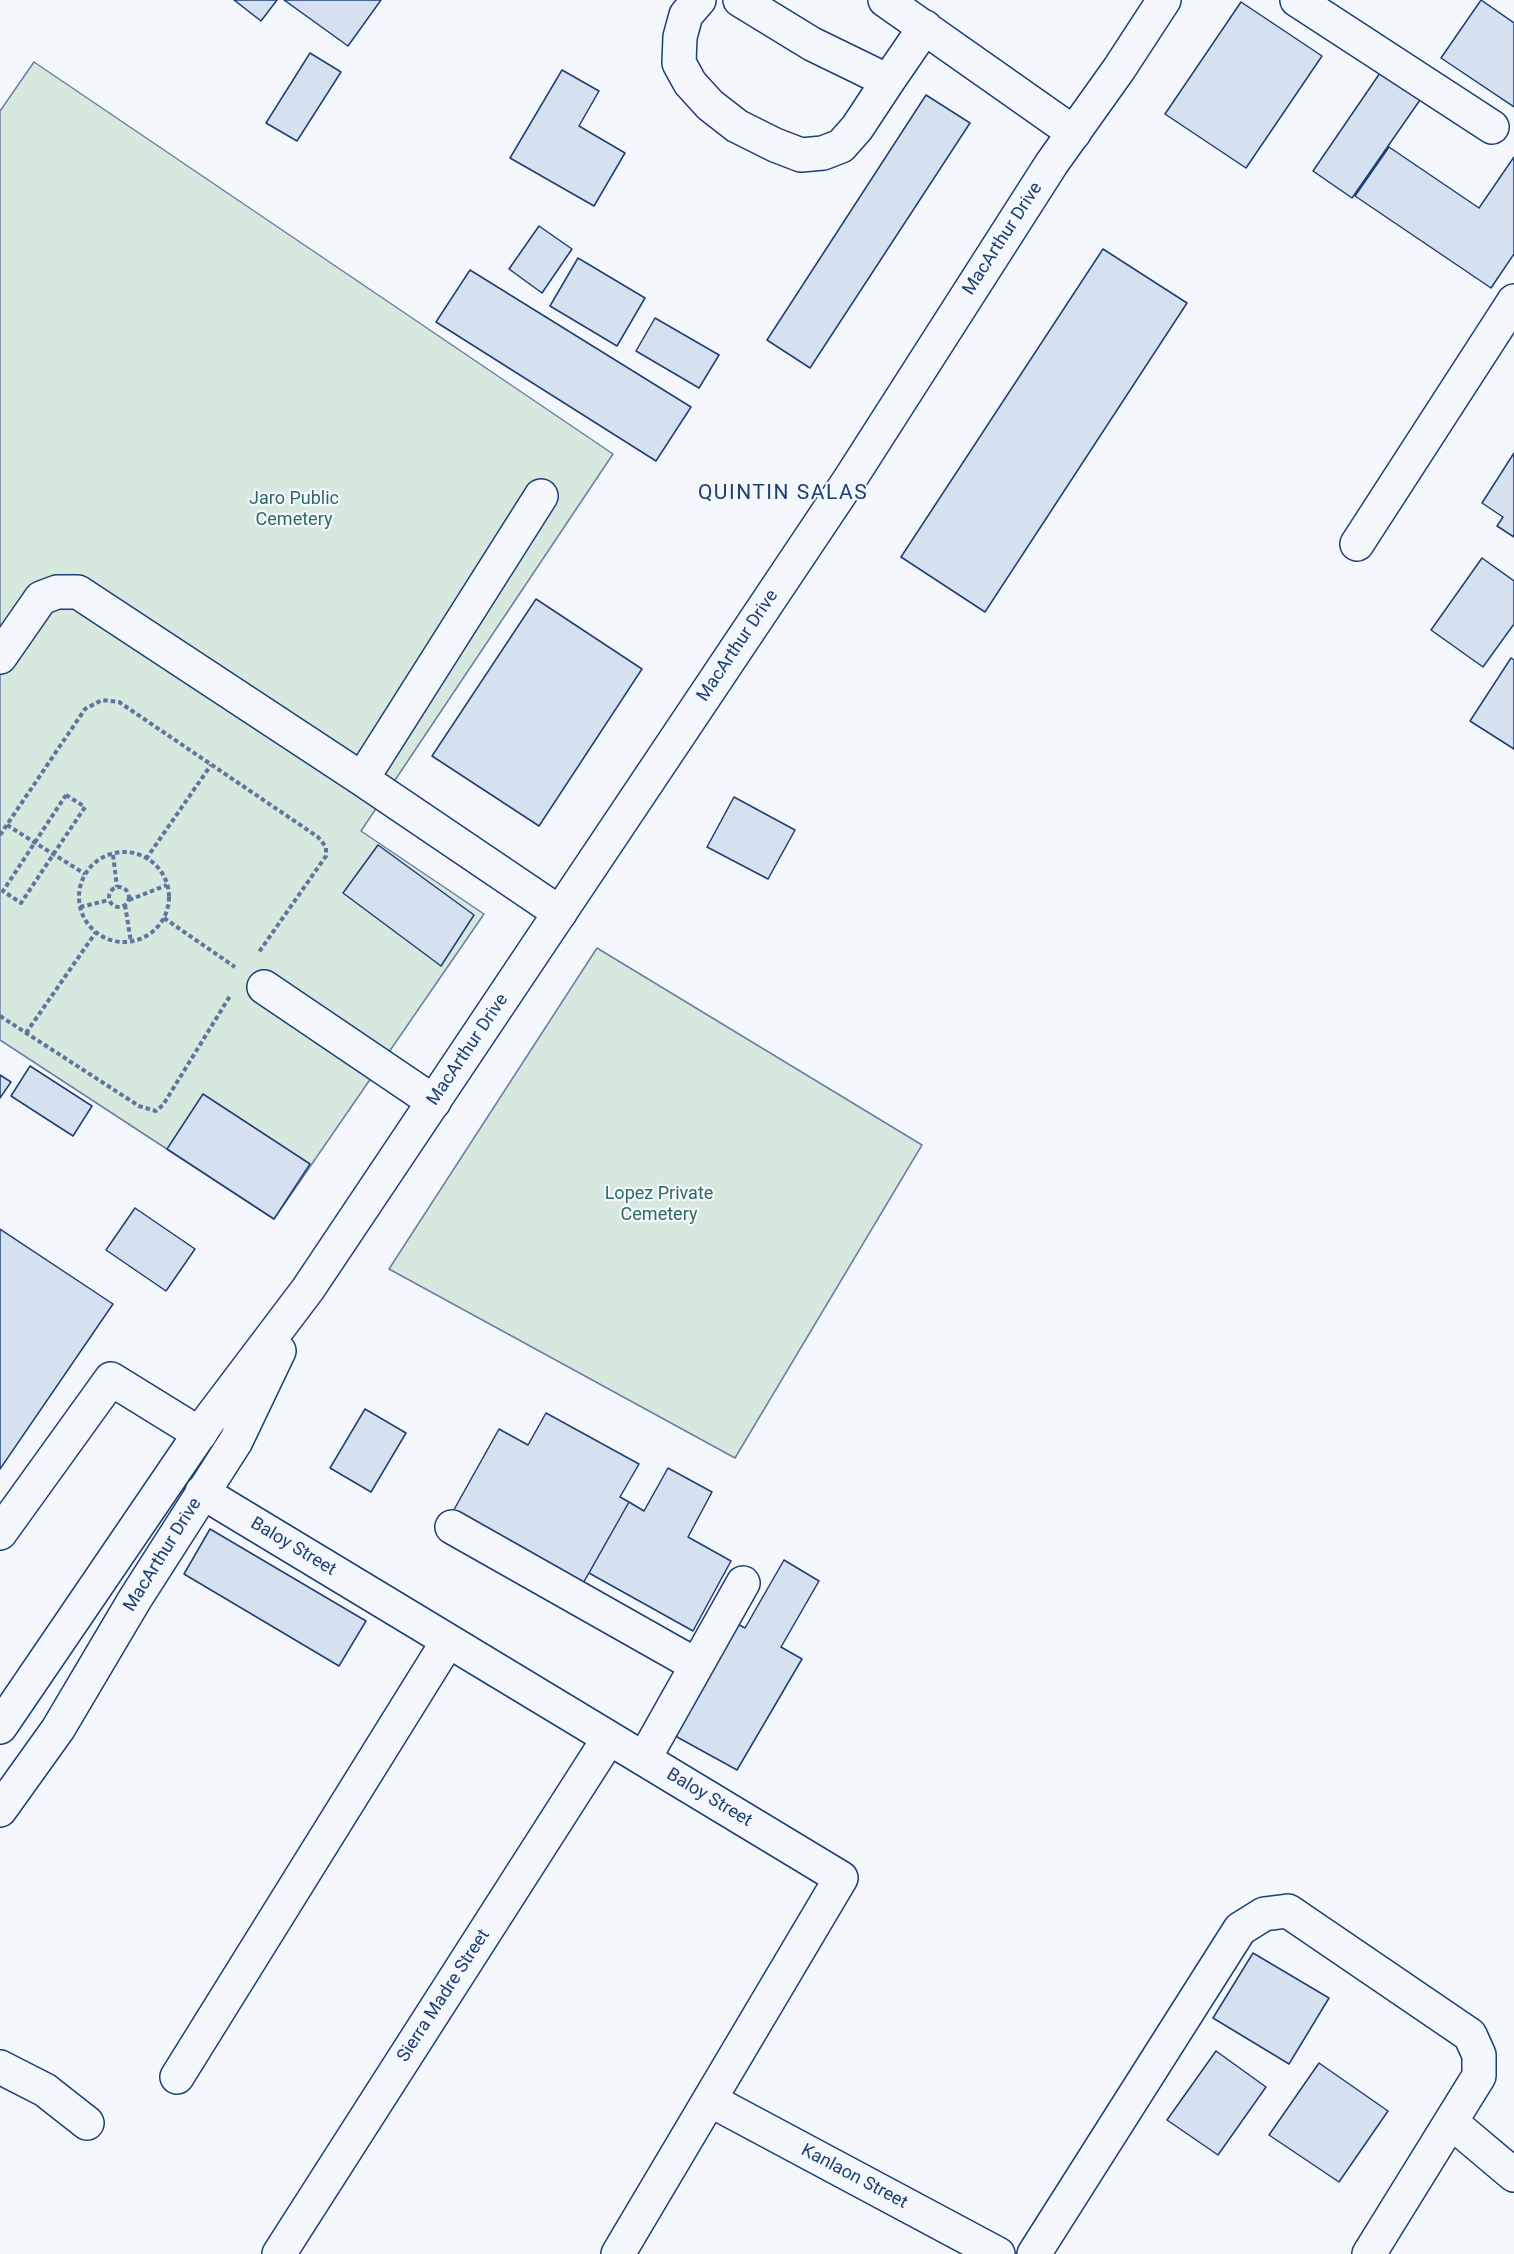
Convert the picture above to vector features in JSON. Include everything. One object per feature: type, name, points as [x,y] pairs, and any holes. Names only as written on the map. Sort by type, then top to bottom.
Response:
[{"type":"street","points":[[699,0],[686,15],[680,37],[679,63],[690,83],[710,105],[737,126],[801,155],[823,153],[841,146],[857,128],[925,27]]},
{"type":"street","points":[[740,0],[830,54],[888,81]]},
{"type":"street","points":[[885,0],[1074,133]]},
{"type":"street","name":"MacArthur Drive","points":[[4,1703],[308,1290],[850,479],[1052,163],[1164,0]]},
{"type":"street","points":[[1297,0],[1492,127]]},
{"type":"street","points":[[1357,544],[1514,300]]},
{"type":"street","points":[[362,779],[541,496]]},
{"type":"street","points":[[0,657],[41,598],[57,592],[78,592],[560,913]]},
{"type":"street","points":[[254,980],[434,1102]]},
{"type":"street","name":"MacArthur Drive","points":[[0,1810],[58,1729],[202,1492],[236,1441],[308,1290]]},
{"type":"street","points":[[0,1533],[111,1379],[200,1434]]},
{"type":"street","name":"Baloy Street","points":[[202,1492],[841,1878],[618,2254]]},
{"type":"street","points":[[452,1527],[696,1665]]},
{"type":"street","points":[[644,1759],[742,1583]]},
{"type":"street","points":[[177,2077],[448,1641]]},
{"type":"street","points":[[4,1703],[58,1729]]},
{"type":"street","name":"Sierra Madre Street","points":[[279,2254],[609,1738]]},
{"type":"street","points":[[1034,2254],[1240,1929],[1264,1914],[1288,1911],[1470,2035],[1479,2055],[1479,2076],[1369,2254]]},
{"type":"street","points":[[0,2067],[45,2090],[87,2123]]},
{"type":"street","name":"Kanlaon Street","points":[[710,2100],[998,2254]]},
{"type":"street","points":[[1451,2122],[1514,2175]]},
{"type":"path","points":[[0,835],[85,709],[102,700],[119,702],[318,837],[326,847],[326,856],[254,980],[163,1105],[156,1111],[139,1106],[0,1016]]},
{"type":"path","points":[[146,859],[211,765]]},
{"type":"path","points":[[66,795],[85,807],[53,854],[21,903],[3,891],[66,795]]},
{"type":"path","points":[[7,825],[85,874]]},
{"type":"path","points":[[129,853],[146,859],[163,875],[167,885],[169,904],[164,918],[154,930],[131,942],[113,941],[96,932],[88,925],[80,907],[80,887],[85,874],[93,864],[112,855],[129,853]]},
{"type":"path","points":[[112,855],[117,887]]},
{"type":"path","points":[[131,942],[126,905],[129,900],[167,885]]},
{"type":"path","points":[[117,887],[109,893],[109,900],[116,907],[126,905]]},
{"type":"path","points":[[117,887],[126,890],[129,900]]},
{"type":"path","points":[[80,907],[109,900]]},
{"type":"path","points":[[164,918],[254,980]]},
{"type":"path","points":[[26,1033],[96,932]]},
{"type":"green space","name":"Jaro Public Cemetery","points":[[34,62],[613,454],[361,831],[484,914],[274,1219],[0,1040],[0,111]]},
{"type":"green space","name":"Lopez Private Cemetery","points":[[597,948],[922,1145],[735,1458],[389,1269]]},
{"type":"building","points":[[234,0],[277,0],[261,21]]},
{"type":"building","points":[[284,0],[381,0],[348,46]]},
{"type":"building","points":[[1481,0],[1514,23],[1514,107],[1441,58]]},
{"type":"building","points":[[1241,2],[1322,56],[1246,168],[1165,114]]},
{"type":"building","points":[[310,53],[341,72],[297,141],[266,123]]},
{"type":"building","points":[[562,70],[599,91],[579,126],[625,153],[594,206],[510,158]]},
{"type":"building","points":[[1380,73],[1420,100],[1352,198],[1313,171]]},
{"type":"building","points":[[926,95],[970,123],[810,368],[767,340]]},
{"type":"building","points":[[1389,147],[1479,208],[1514,157],[1514,254],[1491,288],[1355,196]]},
{"type":"building","points":[[539,226],[572,249],[542,293],[509,269]]},
{"type":"building","points":[[1103,249],[1187,303],[985,612],[901,557]]},
{"type":"building","points":[[578,258],[645,298],[617,346],[550,306]]},
{"type":"building","points":[[470,270],[691,407],[656,461],[436,322]]},
{"type":"building","points":[[655,318],[719,355],[699,388],[636,351]]},
{"type":"building","points":[[1514,453],[1514,537],[1497,526],[1503,517],[1482,503]]},
{"type":"building","points":[[1482,558],[1514,581],[1514,624],[1483,667],[1431,630]]},
{"type":"building","points":[[536,599],[642,669],[539,826],[432,756]]},
{"type":"building","points":[[1511,658],[1514,660],[1514,749],[1470,721]]},
{"type":"building","points":[[734,797],[795,830],[768,879],[707,847]]},
{"type":"building","points":[[378,845],[474,915],[441,966],[343,893]]},
{"type":"building","points":[[30,1066],[92,1106],[73,1136],[11,1096]]},
{"type":"building","points":[[0,1075],[11,1082],[0,1098]]},
{"type":"building","points":[[203,1094],[310,1164],[274,1219],[167,1149]]},
{"type":"building","points":[[135,1208],[195,1249],[166,1291],[106,1250]]},
{"type":"building","points":[[0,1229],[113,1304],[0,1469]]},
{"type":"building","points":[[365,1409],[406,1433],[371,1492],[330,1468]]},
{"type":"building","points":[[546,1413],[639,1464],[620,1497],[629,1502],[581,1587],[451,1515],[499,1429],[528,1445]]},
{"type":"building","points":[[668,1468],[712,1492],[688,1537],[731,1561],[693,1631],[589,1573],[629,1502],[644,1511]]},
{"type":"building","points":[[210,1529],[366,1621],[339,1666],[184,1574]]},
{"type":"building","points":[[784,1560],[819,1581],[781,1647],[802,1659],[737,1770],[668,1732],[732,1621],[745,1628]]},
{"type":"building","points":[[1253,1953],[1329,1998],[1289,2064],[1213,2018]]},
{"type":"building","points":[[1216,2051],[1266,2087],[1218,2155],[1167,2120]]},
{"type":"building","points":[[1319,2063],[1388,2111],[1339,2182],[1269,2135]]},
{"type":"district","name":"QUINTIN SALAS","points":[[783,494]]}]
